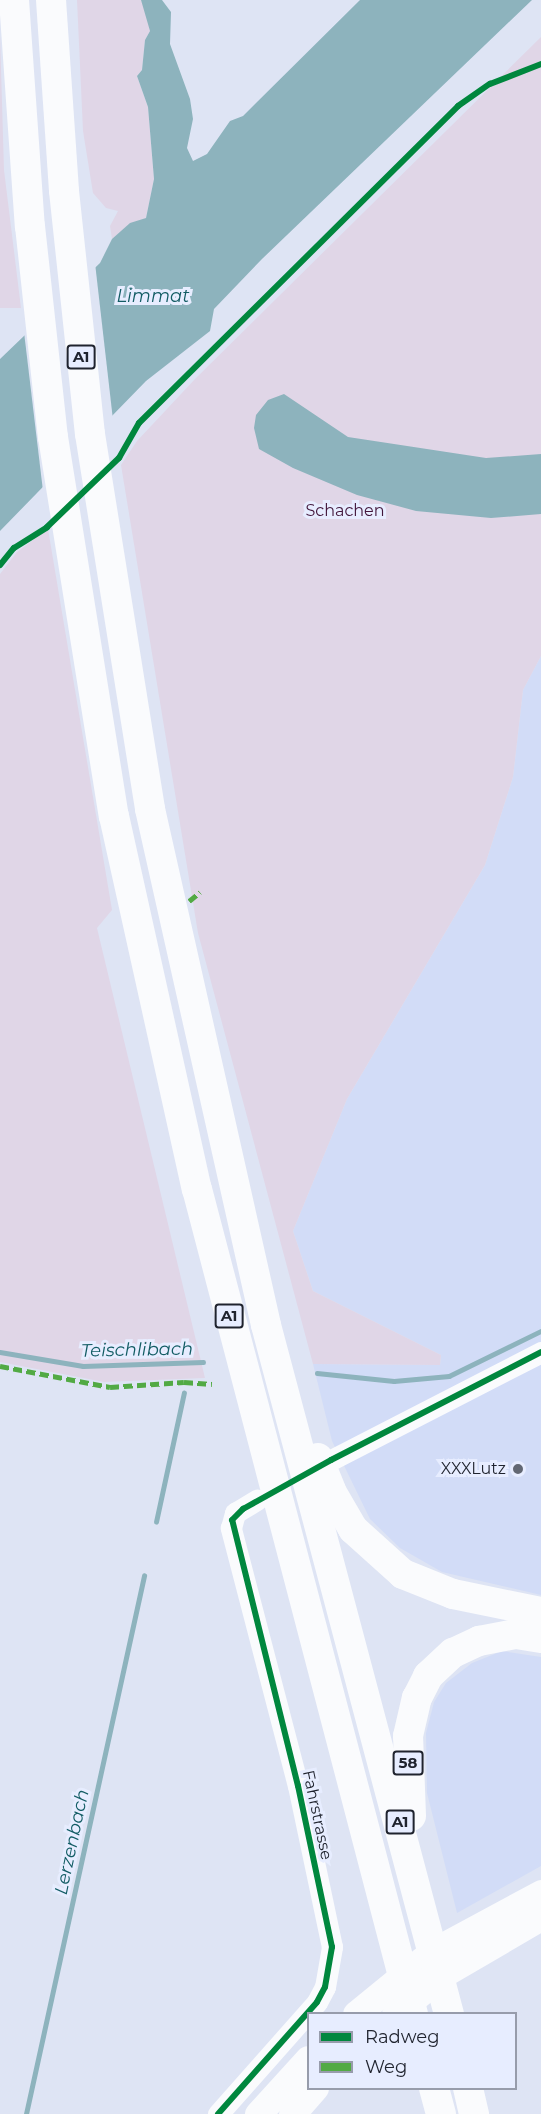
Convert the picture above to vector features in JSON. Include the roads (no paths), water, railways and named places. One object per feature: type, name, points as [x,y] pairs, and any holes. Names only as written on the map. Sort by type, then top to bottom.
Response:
[{"type":"highway","name":"A1","points":[[14,0],[30,226],[70,558],[118,837],[179,1115],[413,2012]]},
{"type":"highway","name":"A1","points":[[51,0],[64,191],[102,524],[152,820],[269,1337],[449,2012]]},
{"type":"highway","points":[[242,1215],[272,1287],[320,1465],[353,1528],[385,1562],[418,1582],[453,1594],[541,1612]]},
{"type":"highway","name":"58","points":[[414,1878],[408,1748],[410,1723],[422,1687],[444,1659],[469,1644],[503,1635],[541,1638]]},
{"type":"highway","points":[[427,2090],[431,2114]]},
{"type":"highway","points":[[435,2090],[441,2114]]},
{"type":"highway","points":[[468,2090],[474,2114]]},
{"type":"main road","points":[[357,2012],[432,1952],[541,1893]]},
{"type":"main road","points":[[395,2012],[451,1968],[541,1917]]},
{"type":"main road","points":[[258,2114],[307,2061]]},
{"type":"main road","points":[[292,2114],[313,2090]]},
{"type":"street","points":[[331,1460],[541,1352]]},
{"type":"street","name":"Fahrstrasse","points":[[257,1500],[235,1513],[231,1528],[298,1786],[332,1947],[325,1987],[308,2012]]},
{"type":"street","name":"Fahrstrasse","points":[[218,2114],[307,2013]]},
{"type":"water","name":"Limmat","points":[[141,0],[162,0],[171,12],[170,44],[190,99],[193,119],[187,148],[193,161],[207,154],[230,121],[243,116],[360,0],[532,0],[262,259],[214,309],[210,331],[146,381],[0,531],[0,359],[100,263],[112,239],[130,223],[146,218],[154,179],[148,107],[137,76],[142,70],[145,40],[150,31]]},
{"type":"water","points":[[284,394],[348,437],[486,458],[541,454],[541,514],[491,518],[416,511],[357,495],[293,468],[259,449],[254,428],[256,415],[268,400]]},
{"type":"waterway","name":"Teischlibach","points":[[317,1373],[394,1381],[449,1376],[541,1331]]},
{"type":"waterway","name":"Teischlibach","points":[[0,1352],[83,1366],[203,1362]]},
{"type":"waterway","name":"Lerzenbach","points":[[156,1522],[184,1393]]},
{"type":"waterway","name":"Lerzenbach","points":[[26,2114],[144,1576]]},
{"type":"place","name":"XXXLutz","points":[[518,1469]]},
{"type":"park label","name":"Schachen","points":[[345,511]]}]
